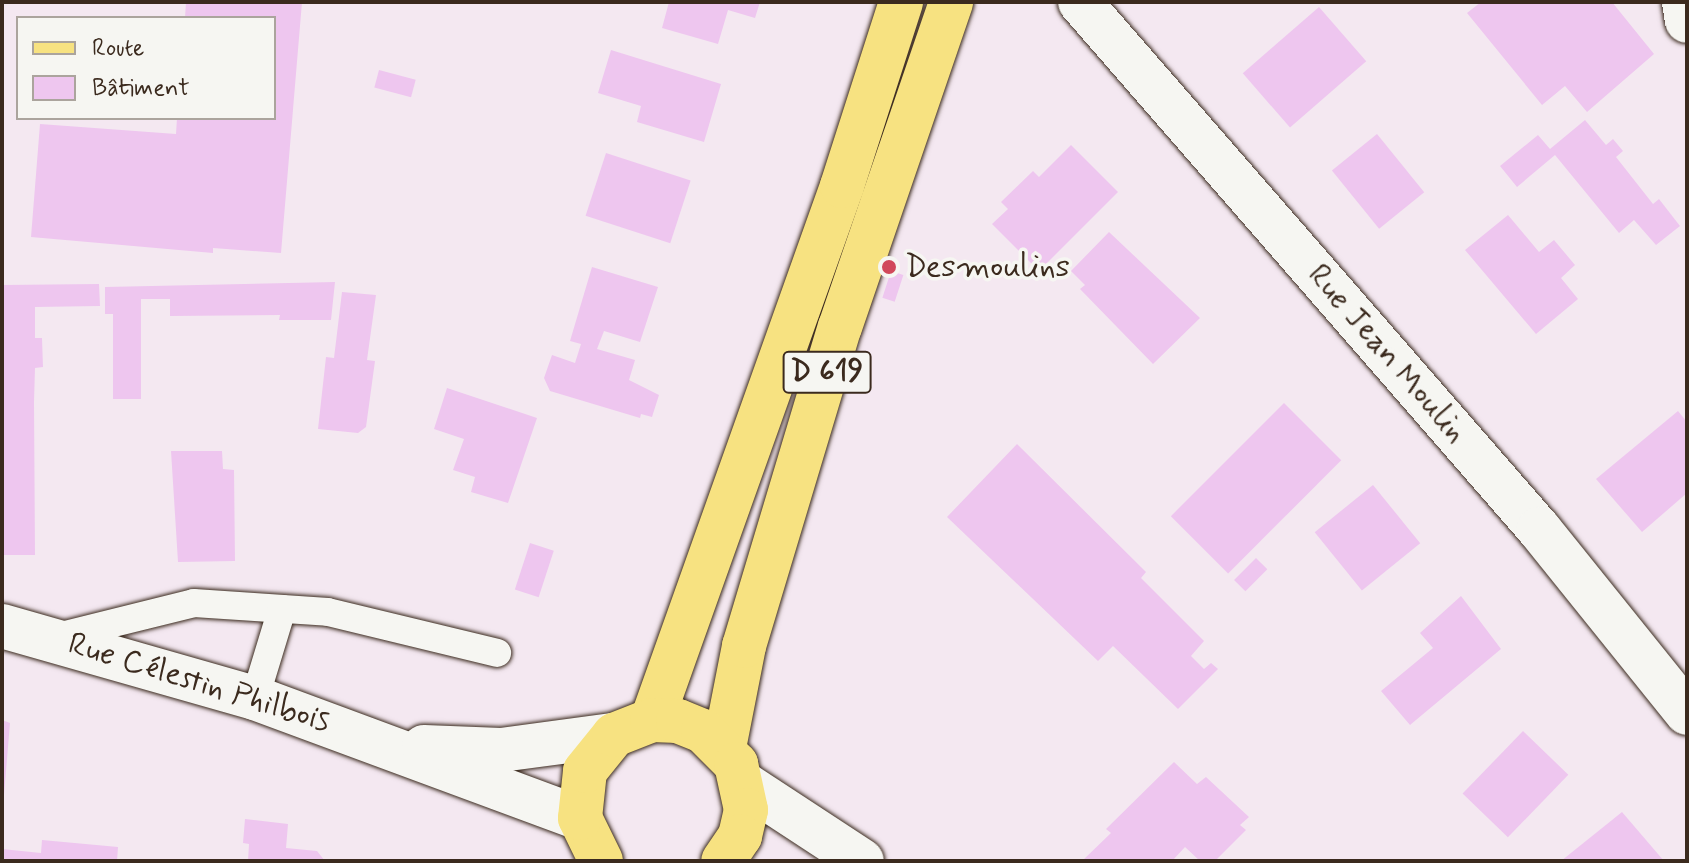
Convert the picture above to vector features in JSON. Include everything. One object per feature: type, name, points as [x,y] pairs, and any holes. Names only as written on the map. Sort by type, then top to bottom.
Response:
[{"type":"main road","name":"D 619","points":[[633,728],[842,186],[901,2]]},
{"type":"main road","name":"D 619","points":[[734,765],[744,646],[840,327],[951,2]]},
{"type":"main road","points":[[590,846],[585,771],[633,728],[678,721],[703,731],[734,765],[746,810],[740,836],[727,860]]},
{"type":"street","name":"Rue Jean Moulin","points":[[1080,2],[1539,529],[1687,713]]},
{"type":"street","points":[[1684,2],[1687,21]]},
{"type":"street","name":"Rue Célestin Philbois","points":[[2,626],[53,638],[255,698],[394,746],[590,846]]},
{"type":"street","name":"Rue Célestin Philbois","points":[[394,746],[501,750],[633,728]]},
{"type":"street","points":[[734,765],[862,861]]},
{"type":"lane","points":[[53,638],[194,603],[328,612],[497,653]]},
{"type":"lane","points":[[255,698],[282,609]]},
{"type":"building","points":[[186,2],[302,2],[281,253],[213,248],[213,253],[31,237],[40,124],[176,134],[177,120],[276,120],[276,16],[185,16]]},
{"type":"building","points":[[669,2],[760,2],[755,18],[728,10],[718,44],[662,28]]},
{"type":"building","points":[[1481,2],[1612,2],[1654,54],[1587,112],[1565,86],[1542,105],[1467,13]]},
{"type":"building","points":[[1319,7],[1366,61],[1290,128],[1243,73]]},
{"type":"building","points":[[611,50],[721,84],[704,142],[637,122],[641,106],[598,93]]},
{"type":"building","points":[[379,70],[416,80],[411,97],[374,87]]},
{"type":"building","points":[[1585,120],[1606,145],[1613,139],[1623,151],[1616,157],[1653,204],[1659,199],[1680,226],[1656,245],[1634,220],[1619,233],[1555,155],[1517,187],[1500,166],[1538,135],[1550,149]]},
{"type":"building","points":[[1377,134],[1424,192],[1379,229],[1332,171]]},
{"type":"building","points":[[1071,145],[1118,192],[1039,271],[992,224],[1008,209],[1001,202],[1033,171],[1039,177]]},
{"type":"building","points":[[606,153],[691,181],[670,243],[586,216]]},
{"type":"building","points":[[1508,215],[1539,252],[1554,240],[1575,265],[1561,278],[1578,299],[1536,334],[1465,250]]},
{"type":"building","points":[[1109,232],[1200,318],[1153,364],[1080,289],[1085,285],[1071,271]]},
{"type":"building","points":[[592,267],[658,287],[640,342],[604,331],[597,349],[635,360],[629,380],[659,395],[652,417],[641,414],[640,418],[550,391],[544,378],[552,355],[575,363],[581,344],[570,341]]},
{"type":"building","points":[[891,271],[903,275],[895,302],[882,298]]},
{"type":"building","points":[[335,282],[331,320],[279,320],[280,315],[170,316],[170,299],[141,299],[141,399],[113,399],[113,314],[105,314],[105,287]]},
{"type":"building","points":[[99,284],[100,306],[35,307],[35,338],[42,338],[43,367],[35,368],[35,555],[2,555],[2,285]]},
{"type":"building","points":[[342,292],[376,295],[367,360],[375,361],[366,427],[358,433],[318,429],[326,357],[334,358]]},
{"type":"building","points":[[447,388],[537,418],[508,503],[471,492],[475,477],[453,470],[464,439],[434,429]]},
{"type":"building","points":[[1284,403],[1341,460],[1228,573],[1171,516]]},
{"type":"building","points":[[1678,411],[1687,422],[1687,493],[1642,532],[1596,479]]},
{"type":"building","points":[[1017,444],[1146,572],[1141,578],[1204,641],[1191,656],[1204,669],[1211,663],[1218,669],[1178,709],[1113,646],[1098,661],[947,517]]},
{"type":"building","points":[[171,451],[222,451],[223,469],[234,470],[235,561],[178,562]]},
{"type":"building","points":[[1373,485],[1420,543],[1362,590],[1315,532]]},
{"type":"building","points":[[530,543],[554,551],[539,597],[515,590]]},
{"type":"building","points":[[1256,558],[1267,569],[1245,591],[1234,580]]},
{"type":"building","points":[[1461,596],[1501,649],[1410,725],[1381,691],[1433,648],[1420,633]]},
{"type":"building","points":[[2,720],[10,723],[4,795],[2,795]]},
{"type":"building","points":[[1523,731],[1568,775],[1508,837],[1463,794]]},
{"type":"building","points":[[1174,762],[1197,784],[1206,777],[1249,817],[1240,825],[1246,830],[1215,861],[1200,861],[1185,847],[1172,861],[1082,861],[1111,833],[1106,829]]},
{"type":"building","points":[[1622,812],[1664,861],[1561,861]]},
{"type":"building","points":[[245,819],[288,824],[286,848],[317,851],[325,861],[248,861],[249,844],[243,843]]},
{"type":"building","points":[[42,840],[118,847],[117,861],[2,861],[2,849],[41,853]]},
{"type":"place","name":"Desmoulins","points":[[889,267]]}]
